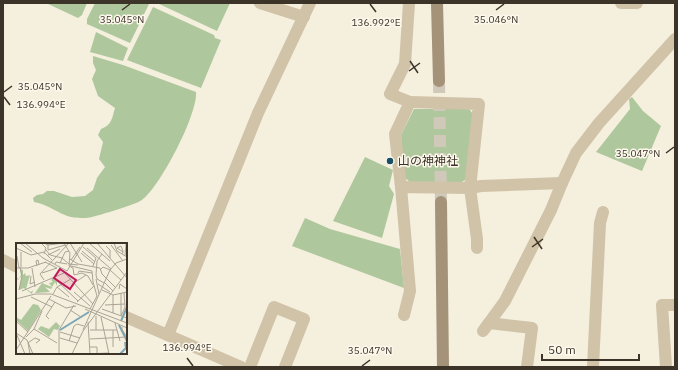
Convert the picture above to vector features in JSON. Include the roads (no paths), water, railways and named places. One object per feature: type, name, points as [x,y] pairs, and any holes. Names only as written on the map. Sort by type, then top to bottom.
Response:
[{"type":"street","points":[[260,3],[304,17]]},
{"type":"street","points":[[168,335],[258,113],[310,3]]},
{"type":"street","points":[[409,3],[405,64],[390,94],[410,102],[479,104],[470,188],[477,248]]},
{"type":"street","points":[[437,3],[438,81]]},
{"type":"street","points":[[621,3],[637,3]]},
{"type":"street","points":[[527,367],[532,328],[486,327],[506,301],[551,210],[576,153],[599,123],[675,39]]},
{"type":"street","points":[[404,315],[410,291],[395,134],[410,102]]},
{"type":"street","points":[[401,187],[470,188],[481,186],[562,183]]},
{"type":"street","points":[[441,202],[443,367]]},
{"type":"street","points":[[593,367],[600,223],[603,212]]},
{"type":"street","points":[[3,260],[16,266]]},
{"type":"street","points":[[666,367],[662,305],[675,305]]},
{"type":"street","points":[[250,367],[274,307],[304,319],[285,367]]},
{"type":"street","points":[[127,317],[241,367]]},
{"type":"tunnel","points":[[439,81],[441,202]]},
{"type":"place","name":"山の神神社","points":[[390,161]]}]
